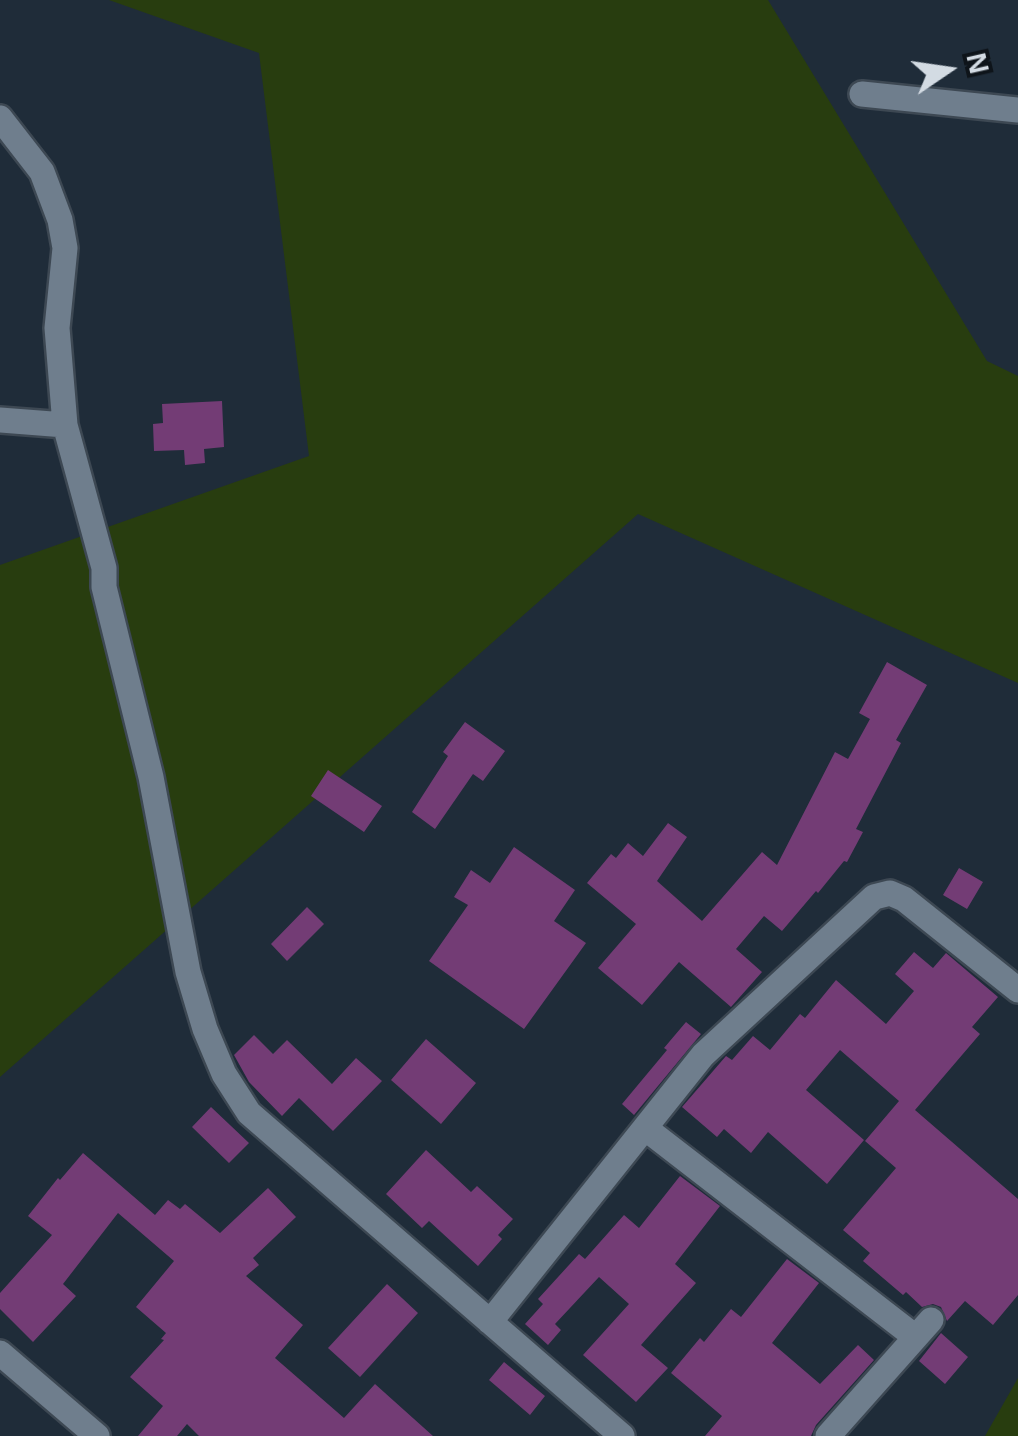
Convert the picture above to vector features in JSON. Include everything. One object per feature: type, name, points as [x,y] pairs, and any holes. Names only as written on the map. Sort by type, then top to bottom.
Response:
[{"type":"street","points":[[862,94],[1018,110]]},
{"type":"street","points":[[0,118],[42,172],[60,220],[65,248],[57,328],[65,425],[104,568],[104,587],[151,777],[188,972],[224,1074],[249,1113],[622,1436]]},
{"type":"street","points":[[0,420],[65,425]]},
{"type":"street","points":[[490,1322],[703,1055],[874,897],[890,893],[904,898],[1018,990]]},
{"type":"street","points":[[645,1128],[923,1328],[828,1436]]},
{"type":"street","points":[[0,1353],[96,1436]]},
{"type":"green space","points":[[109,0],[768,0],[987,361],[1018,376],[1018,683],[638,514],[0,1077],[0,565],[309,456],[259,53]]},
{"type":"green space","points":[[1018,1378],[1018,1436],[985,1436]]},
{"type":"building","points":[[222,401],[224,447],[204,449],[205,463],[185,465],[184,450],[154,451],[153,424],[163,423],[162,404]]},
{"type":"building","points":[[887,662],[927,685],[896,740],[901,743],[856,829],[863,832],[847,862],[782,931],[764,916],[736,949],[762,972],[731,1007],[679,962],[642,1005],[598,968],[636,924],[587,883],[611,854],[616,858],[628,843],[643,856],[668,823],[687,837],[657,881],[702,921],[762,852],[777,865],[835,752],[848,759],[870,719],[859,713]]},
{"type":"building","points":[[465,722],[505,751],[483,781],[473,774],[435,829],[412,812],[448,756],[443,752]]},
{"type":"building","points":[[328,770],[382,806],[364,832],[311,796]]},
{"type":"building","points":[[514,847],[575,890],[554,921],[586,943],[524,1029],[429,961],[468,905],[454,897],[471,870],[490,883]]},
{"type":"building","points":[[959,868],[983,882],[967,909],[943,895]]},
{"type":"building","points":[[307,907],[324,924],[287,961],[271,944]]},
{"type":"building","points":[[914,952],[933,968],[946,953],[998,997],[972,1027],[980,1034],[915,1110],[1018,1199],[1018,1295],[993,1325],[965,1301],[947,1321],[941,1307],[922,1307],[906,1292],[903,1295],[863,1261],[870,1253],[843,1230],[896,1168],[865,1141],[899,1101],[840,1050],[806,1090],[864,1140],[827,1184],[768,1132],[751,1153],[724,1129],[717,1137],[682,1107],[726,1056],[732,1060],[753,1036],[770,1050],[800,1014],[805,1018],[836,980],[886,1024],[914,991],[895,974]]},
{"type":"building","points":[[686,1022],[701,1034],[634,1115],[622,1104]]},
{"type":"building","points":[[254,1035],[273,1054],[287,1040],[332,1084],[356,1058],[382,1081],[333,1131],[299,1098],[282,1116],[249,1082],[234,1055]]},
{"type":"building","points":[[426,1039],[476,1083],[441,1124],[391,1080]]},
{"type":"building","points":[[211,1107],[249,1143],[229,1163],[192,1127]]},
{"type":"building","points":[[426,1150],[471,1192],[477,1186],[513,1219],[498,1235],[502,1239],[478,1266],[429,1221],[422,1228],[386,1194]]},
{"type":"building","points":[[83,1153],[155,1215],[168,1200],[180,1209],[185,1204],[220,1233],[268,1188],[296,1217],[253,1258],[259,1265],[246,1276],[303,1325],[275,1358],[344,1418],[375,1384],[433,1436],[199,1436],[187,1424],[177,1436],[138,1436],[163,1406],[130,1377],[166,1333],[136,1307],[174,1261],[118,1213],[63,1284],[76,1296],[33,1342],[0,1309],[0,1293],[52,1235],[28,1216]]},
{"type":"building","points":[[680,1176],[720,1206],[675,1264],[696,1283],[641,1345],[668,1368],[636,1402],[583,1355],[629,1304],[599,1277],[555,1324],[561,1330],[548,1345],[525,1324],[543,1304],[538,1299],[579,1254],[585,1259],[624,1215],[639,1228]]},
{"type":"building","points":[[787,1259],[819,1283],[772,1343],[820,1384],[858,1345],[874,1360],[816,1425],[811,1436],[705,1436],[722,1416],[671,1373],[731,1309],[741,1317]]},
{"type":"building","points":[[387,1284],[418,1313],[360,1377],[328,1348]]},
{"type":"building","points":[[941,1333],[968,1357],[945,1384],[919,1361]]},
{"type":"building","points":[[504,1362],[545,1396],[530,1415],[489,1380]]}]
